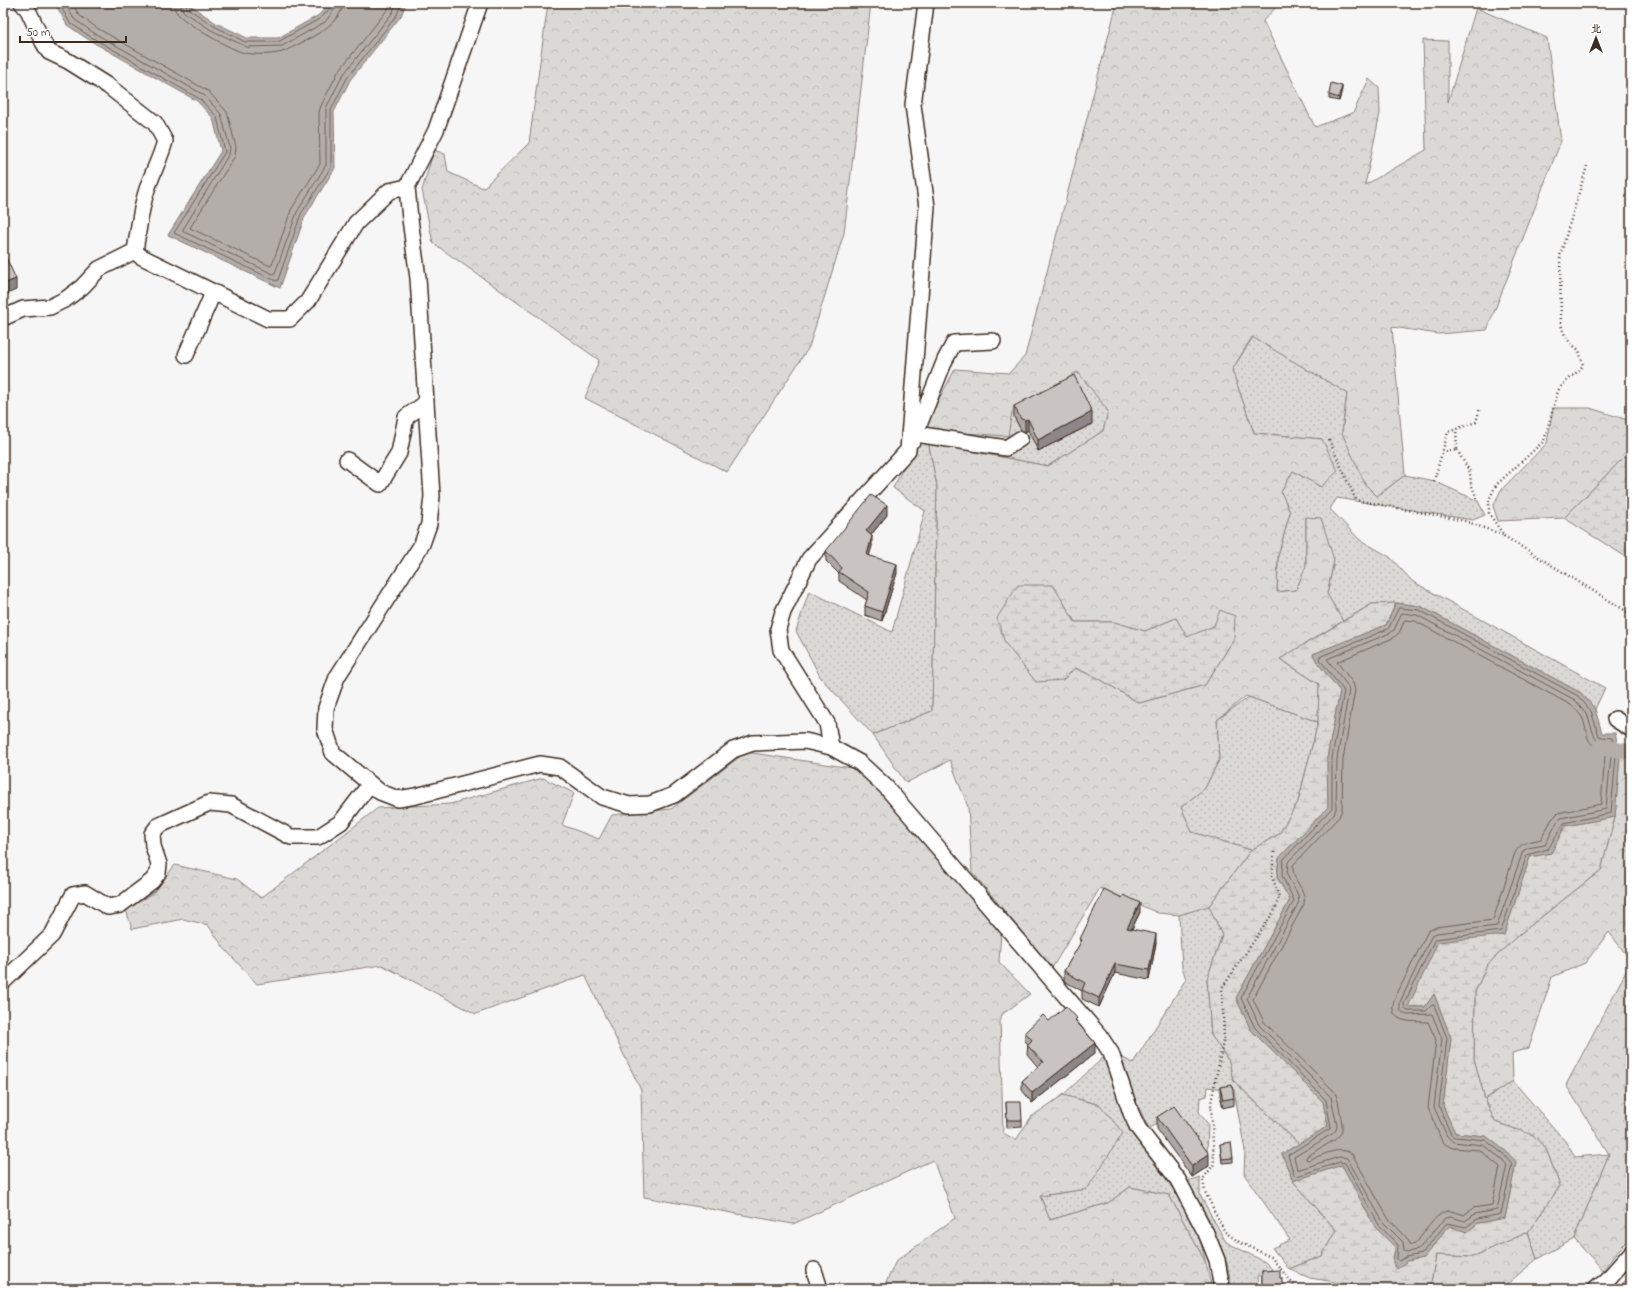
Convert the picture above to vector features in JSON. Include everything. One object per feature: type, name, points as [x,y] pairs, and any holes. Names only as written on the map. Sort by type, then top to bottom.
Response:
[{"type":"street","points":[[22,3],[28,10],[49,52],[68,61],[114,91],[155,123],[165,141],[160,158],[151,176],[144,197],[135,251]]},
{"type":"street","points":[[480,3],[436,130],[407,187],[418,278],[432,496],[429,524],[422,544],[337,677],[326,708],[325,729],[333,753],[380,792],[398,799],[416,796],[540,764],[560,767],[602,797],[629,805],[650,804],[674,795],[733,750],[753,743],[805,741],[831,746],[860,763],[886,787],[1099,1035],[1111,1053],[1131,1113],[1138,1128],[1178,1180],[1206,1233],[1217,1260],[1222,1289]]},
{"type":"street","points":[[908,450],[927,207],[913,105],[926,3]]},
{"type":"street","points":[[135,251],[140,256],[212,293],[268,319],[290,319],[308,301],[356,223],[389,191],[407,187]]},
{"type":"street","points":[[3,318],[23,309],[50,308],[66,300],[82,287],[99,269],[135,251]]},
{"type":"street","points":[[186,355],[212,293]]},
{"type":"street","points":[[831,746],[827,723],[781,650],[778,629],[782,612],[810,559],[908,450],[916,434],[945,360],[954,343],[993,341]]},
{"type":"street","points":[[347,460],[380,484],[399,453],[406,417],[426,403]]},
{"type":"street","points":[[916,434],[1006,448],[1020,439]]},
{"type":"street","points":[[1615,720],[1631,728]]},
{"type":"street","points":[[3,982],[52,935],[72,895],[85,893],[108,907],[120,906],[152,881],[158,873],[159,864],[153,846],[152,834],[158,826],[209,803],[231,805],[291,837],[318,837],[341,822],[370,784]]},
{"type":"street","points":[[1596,1289],[1607,1280],[1631,1253]]},
{"type":"street","points":[[814,1270],[820,1289]]},
{"type":"path","points":[[1504,536],[1489,513],[1489,500],[1496,485],[1544,441],[1558,391],[1562,384],[1578,373],[1583,365],[1580,350],[1572,344],[1563,333],[1561,323],[1560,256],[1587,166]]},
{"type":"path","points":[[1434,480],[1448,432],[1476,422],[1480,408]]},
{"type":"path","points":[[1456,429],[1457,450],[1470,472],[1471,484],[1478,502]]},
{"type":"path","points":[[1329,440],[1356,500],[1465,520],[1504,536],[1631,614]]},
{"type":"path","points":[[1442,452],[1457,450]]},
{"type":"path","points":[[1274,852],[1272,876],[1279,896],[1275,910],[1222,988],[1224,1037],[1211,1104],[1214,1164],[1203,1179],[1204,1192],[1225,1232],[1239,1242],[1271,1257],[1297,1289]]},
{"type":"green space","points":[[548,3],[871,3],[844,233],[809,347],[727,472],[585,398],[599,360],[433,243],[422,190],[434,150],[445,154],[448,172],[483,188],[529,143]]},
{"type":"green space","points":[[1117,3],[1280,3],[1263,21],[1315,127],[1353,113],[1369,79],[1379,88],[1380,113],[1365,185],[1426,150],[1423,40],[1448,41],[1448,102],[1476,8],[1547,38],[1561,141],[1487,330],[1438,334],[1392,327],[1405,475],[1377,496],[1365,484],[1342,433],[1347,393],[1252,337],[1232,370],[1254,433],[1322,439],[1338,471],[1321,487],[1293,471],[1281,492],[1290,512],[1278,556],[1277,592],[1296,590],[1306,566],[1306,517],[1321,518],[1334,560],[1327,594],[1343,621],[1280,659],[1319,684],[1318,722],[1246,696],[1217,720],[1219,760],[1205,788],[1181,807],[1192,832],[1251,850],[1209,906],[1179,915],[1158,913],[1100,888],[1052,968],[972,872],[968,807],[950,760],[906,783],[873,735],[932,711],[937,486],[925,426],[955,369],[1009,373],[1025,356]],"holes":[[[1078,372],[1108,411],[1103,431],[1048,466],[944,446],[949,432],[1008,436],[1012,412]],[[1053,585],[1075,622],[1114,622],[1145,631],[1176,618],[1187,638],[1214,626],[1234,639],[1205,685],[1139,703],[1098,678],[1074,668]]]},
{"type":"green space","points":[[1253,337],[1347,393],[1342,433],[1377,496],[1405,475],[1434,481],[1478,501],[1485,515],[1473,520],[1337,498],[1330,509],[1360,540],[1390,557],[1412,581],[1605,688],[1595,709],[1581,693],[1420,606],[1396,603],[1372,604],[1343,621],[1327,594],[1334,560],[1306,517],[1306,566],[1296,590],[1277,592],[1278,556],[1290,512],[1281,492],[1293,471],[1321,487],[1322,439],[1254,433],[1232,370]]},
{"type":"green space","points":[[1078,372],[1109,411],[1103,431],[1048,466],[943,446],[949,432],[1012,412]]},
{"type":"green space","points":[[1553,408],[1590,408],[1631,421],[1631,450],[1564,518],[1498,521],[1493,506],[1501,490],[1547,443]]},
{"type":"green space","points":[[925,426],[937,486],[932,711],[873,735],[821,678],[796,631],[809,591],[892,632],[925,511],[893,488]]},
{"type":"green space","points":[[1631,450],[1631,560],[1564,518]]},
{"type":"green space","points":[[1018,585],[1053,585],[1075,622],[1114,622],[1145,631],[1176,618],[1187,637],[1214,626],[1220,610],[1235,616],[1234,639],[1205,685],[1139,703],[1098,678],[1075,668],[1063,680],[1036,682],[1005,643],[997,618]]},
{"type":"green space","points":[[1396,603],[1386,625],[1313,654],[1317,662],[1340,691],[1327,758],[1328,807],[1279,858],[1277,877],[1290,900],[1236,998],[1251,1030],[1323,1102],[1328,1126],[1299,1144],[1233,1080],[1229,1061],[1211,1035],[1207,979],[1222,935],[1209,906],[1251,850],[1279,834],[1298,802],[1318,722],[1319,684],[1280,659],[1372,604]]},
{"type":"green space","points":[[1249,697],[1318,722],[1298,802],[1279,834],[1251,850],[1192,832],[1181,807],[1205,788],[1219,760],[1217,720]]},
{"type":"green space","points":[[746,752],[858,769],[969,889],[1001,931],[999,962],[1030,994],[1000,1016],[1003,1133],[1016,1140],[1031,1117],[1063,1095],[1100,1105],[1123,1133],[1087,1189],[1040,1196],[1050,1220],[1108,1203],[1130,1187],[1169,1195],[1206,1263],[1212,1289],[1113,1289],[1112,1279],[1106,1289],[883,1289],[896,1261],[955,1218],[933,1160],[793,1224],[644,1197],[641,1090],[585,975],[476,1014],[382,965],[257,984],[224,948],[208,925],[183,919],[132,929],[126,910],[154,892],[175,865],[237,879],[261,898],[378,808],[450,804],[543,778],[574,793],[562,825],[599,839],[612,815],[671,809]]},
{"type":"green space","points":[[1620,755],[1631,757],[1631,961],[1609,932],[1585,963],[1552,977],[1529,1048],[1512,1053],[1513,1081],[1485,1099],[1474,1059],[1475,992],[1487,965],[1516,937],[1601,870],[1615,817]]},
{"type":"green space","points":[[1615,817],[1601,870],[1516,937],[1487,965],[1475,992],[1474,1059],[1485,1099],[1495,1122],[1533,1135],[1546,1149],[1560,1186],[1528,1232],[1472,1257],[1436,1255],[1430,1289],[1378,1289],[1310,1278],[1289,1269],[1322,1256],[1336,1230],[1293,1181],[1342,1165],[1375,1227],[1395,1247],[1393,1263],[1423,1258],[1449,1226],[1467,1232],[1478,1223],[1505,1218],[1516,1162],[1486,1136],[1455,1133],[1443,1106],[1451,1038],[1434,994],[1425,1007],[1407,1007],[1438,941],[1504,935],[1530,857],[1551,853],[1565,826]]},
{"type":"green space","points":[[1209,905],[1222,935],[1207,979],[1211,1035],[1229,1061],[1233,1080],[1299,1144],[1282,1154],[1293,1181],[1336,1230],[1322,1256],[1289,1269],[1272,1248],[1290,1240],[1244,1174],[1245,1151],[1234,1090],[1208,1087],[1207,1096],[1200,1098],[1199,1112],[1208,1124],[1207,1157],[1174,1112],[1149,1129],[1117,1055],[1133,1063],[1186,979],[1182,967],[1179,915]]},
{"type":"green space","points":[[1631,962],[1631,1235],[1603,1270],[1574,1239],[1609,1154],[1566,1085]]},
{"type":"green space","points":[[1105,1056],[1111,1068],[1129,1130],[1172,1187],[1198,1232],[1206,1263],[1169,1195],[1130,1187],[1108,1203],[1050,1220],[1040,1196],[1087,1189],[1100,1105],[1063,1095]]},
{"type":"green space","points":[[1513,1081],[1565,1141],[1575,1157],[1609,1154],[1574,1239],[1537,1259],[1528,1232],[1560,1186],[1546,1149],[1533,1135],[1495,1122],[1485,1099]]},
{"type":"green space","points":[[1200,1177],[1200,1195],[1226,1242],[1265,1262],[1277,1274],[1257,1276],[1258,1289],[1232,1289],[1227,1263],[1208,1218],[1187,1181]]},
{"type":"green space","points":[[1528,1232],[1537,1259],[1501,1289],[1430,1289],[1436,1255],[1472,1257]]},
{"type":"green space","points":[[1631,1276],[1631,1289],[1616,1289]]},
{"type":"water","points":[[55,3],[187,3],[216,23],[247,38],[278,38],[319,15],[329,3],[406,3],[401,16],[350,80],[334,112],[335,168],[305,216],[280,288],[168,235],[221,151],[213,118],[197,101],[89,40],[67,25]]},
{"type":"water","points":[[1396,603],[1420,606],[1581,693],[1595,709],[1602,733],[1615,733],[1620,755],[1615,817],[1565,826],[1551,853],[1530,857],[1504,935],[1438,942],[1408,1007],[1425,1007],[1434,994],[1451,1038],[1443,1106],[1455,1133],[1486,1136],[1508,1153],[1516,1162],[1505,1218],[1478,1223],[1467,1232],[1449,1226],[1423,1258],[1407,1261],[1397,1269],[1393,1263],[1395,1247],[1375,1227],[1342,1165],[1293,1181],[1282,1154],[1328,1126],[1323,1102],[1251,1030],[1236,998],[1290,900],[1277,877],[1279,858],[1328,807],[1327,758],[1340,691],[1317,662],[1313,654],[1386,625]]},
{"type":"building","points":[[1331,83],[1342,86],[1339,98],[1329,95]]},
{"type":"building","points":[[3,251],[16,279],[3,284]]},
{"type":"building","points":[[1074,375],[1092,412],[1038,440],[1028,419],[1021,419],[1014,406]]},
{"type":"building","points":[[871,495],[887,505],[866,531],[872,536],[867,555],[897,564],[882,612],[865,606],[869,592],[839,572],[842,568],[826,551]]},
{"type":"building","points":[[1104,889],[1122,898],[1124,895],[1140,903],[1127,928],[1156,934],[1149,970],[1115,964],[1099,998],[1082,990],[1085,983],[1064,971],[1082,940],[1080,939]]},
{"type":"building","points":[[1066,1006],[1077,1018],[1075,1020],[1095,1043],[1032,1093],[1022,1081],[1043,1062],[1027,1045],[1032,1040],[1025,1032],[1043,1015],[1049,1021]]},
{"type":"building","points":[[1232,1085],[1234,1098],[1223,1100],[1220,1087]]},
{"type":"building","points":[[1006,1102],[1021,1102],[1022,1120],[1007,1120]]},
{"type":"building","points":[[1174,1106],[1209,1154],[1192,1166],[1157,1117]]},
{"type":"building","points":[[1231,1142],[1233,1158],[1222,1159],[1220,1144]]},
{"type":"building","points":[[1280,1270],[1282,1289],[1266,1289],[1266,1286],[1262,1286],[1262,1271]]},
{"type":"waterway","points":[[1600,747],[1631,752]]}]
